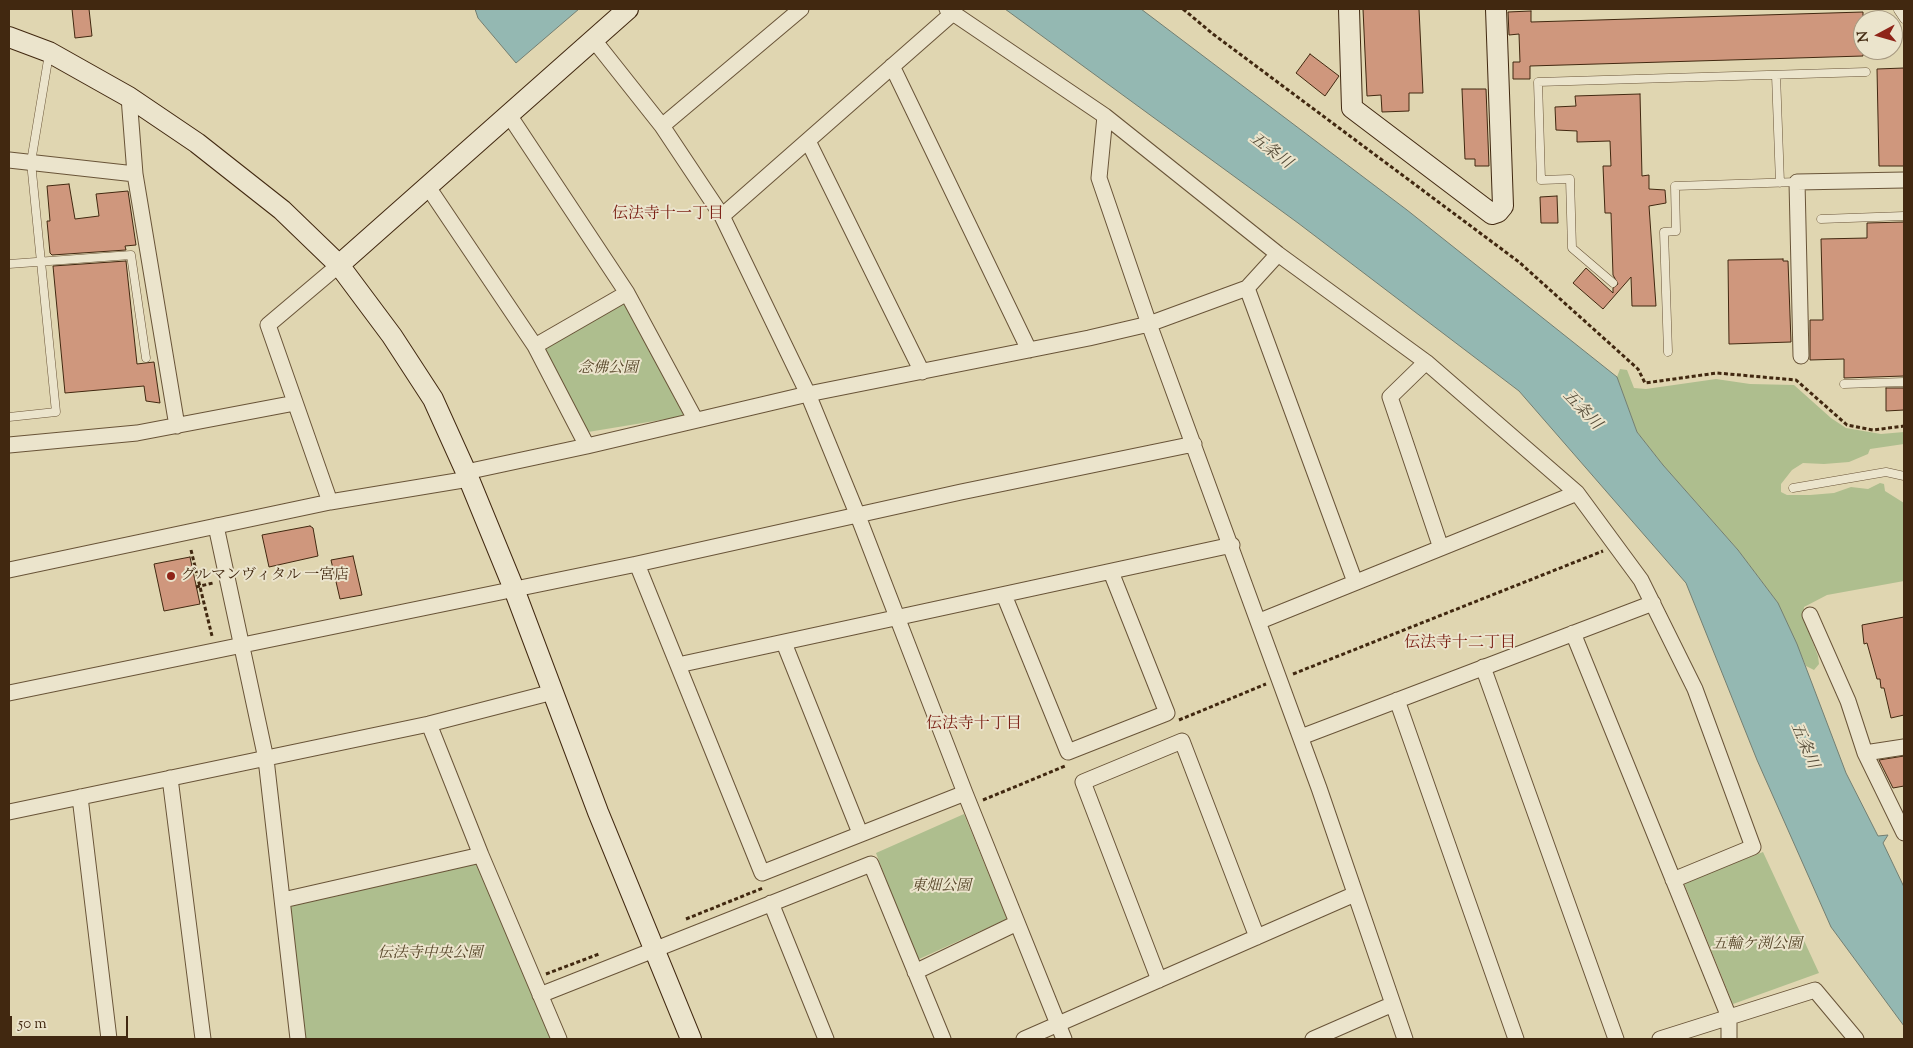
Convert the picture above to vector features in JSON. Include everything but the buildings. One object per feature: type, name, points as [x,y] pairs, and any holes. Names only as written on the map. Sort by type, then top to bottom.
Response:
[{"type":"street","points":[[330,502],[268,325],[340,265],[628,9]]},
{"type":"street","points":[[662,126],[802,9]]},
{"type":"street","points":[[1349,9],[1352,108],[1492,214],[1498,212],[1503,206],[1496,9]]},
{"type":"street","points":[[722,216],[808,142],[951,10],[1105,116],[1278,254],[1426,362],[1577,493],[1618,546],[1641,580],[1695,689],[1753,846],[1673,880]]},
{"type":"street","points":[[9,37],[49,52],[129,97],[197,143],[282,210],[340,265],[392,336],[433,399],[468,476],[514,589],[598,812],[691,1039]]},
{"type":"street","points":[[593,39],[662,126],[722,216],[808,394],[858,516],[964,793],[1064,1039]]},
{"type":"street","points":[[892,66],[1029,350]]},
{"type":"street","points":[[129,97],[135,174],[177,426]]},
{"type":"street","points":[[509,114],[627,293],[695,419]]},
{"type":"street","points":[[1105,116],[1099,178],[1149,324],[1260,621],[1405,1039]]},
{"type":"street","points":[[808,142],[922,372]]},
{"type":"street","points":[[9,160],[135,174]]},
{"type":"street","points":[[1801,356],[1797,182],[1904,180]]},
{"type":"street","points":[[428,187],[535,346],[587,446]]},
{"type":"street","points":[[9,570],[330,502],[468,476],[695,419],[1149,324],[1247,288],[1278,254]]},
{"type":"street","points":[[1247,288],[1355,582]]},
{"type":"street","points":[[535,346],[627,293]]},
{"type":"street","points":[[1426,362],[1390,397],[1440,548]]},
{"type":"street","points":[[9,444],[137,432],[295,403]]},
{"type":"street","points":[[9,693],[637,564],[961,492],[1194,444]]},
{"type":"street","points":[[1260,621],[1577,493]]},
{"type":"street","points":[[216,526],[240,645],[266,759],[298,1039]]},
{"type":"street","points":[[678,665],[1232,545]]},
{"type":"street","points":[[637,564],[762,873],[964,793]]},
{"type":"street","points":[[1004,595],[1068,752],[1167,713],[1111,572]]},
{"type":"street","points":[[1301,737],[1653,603]]},
{"type":"street","points":[[1810,614],[1848,702],[1865,753],[1904,833]]},
{"type":"street","points":[[1573,633],[1729,1017],[1729,1039]]},
{"type":"street","points":[[784,643],[860,833]]},
{"type":"street","points":[[1483,667],[1616,1039]]},
{"type":"street","points":[[9,812],[429,724],[553,692]]},
{"type":"street","points":[[1397,700],[1516,1039]]},
{"type":"street","points":[[429,724],[480,855],[559,1039]]},
{"type":"street","points":[[1160,980],[1083,782],[1182,741],[1257,937]]},
{"type":"street","points":[[1865,753],[1904,747]]},
{"type":"street","points":[[170,778],[202,1039]]},
{"type":"street","points":[[80,797],[109,1039]]},
{"type":"street","points":[[283,900],[480,855]]},
{"type":"street","points":[[540,995],[871,864],[943,1039]]},
{"type":"street","points":[[1024,1039],[1355,894]]},
{"type":"street","points":[[772,903],[826,1039]]},
{"type":"street","points":[[915,972],[1017,923]]},
{"type":"street","points":[[1660,1039],[1814,990],[1856,1039]]},
{"type":"street","points":[[1313,1039],[1393,1004]]},
{"type":"lane","points":[[9,417],[56,412],[31,162],[49,52]]},
{"type":"lane","points":[[1613,284],[1572,248],[1570,179],[1540,180],[1538,82],[1866,72]]},
{"type":"lane","points":[[1776,75],[1780,182]]},
{"type":"lane","points":[[1668,352],[1664,232],[1676,231],[1675,186],[1797,182]]},
{"type":"lane","points":[[1821,219],[1904,216]]},
{"type":"lane","points":[[9,264],[131,255],[146,358]]},
{"type":"lane","points":[[1844,384],[1904,382]]},
{"type":"lane","points":[[1792,488],[1886,472],[1904,476]]},
{"type":"path","points":[[1183,9],[1213,34],[1519,262],[1638,369],[1645,383],[1717,373],[1796,380],[1847,425],[1872,430],[1904,426]]},
{"type":"path","points":[[191,550],[213,640]]},
{"type":"green space","name":"念佛公園","points":[[626,300],[685,416],[588,432],[543,346]]},
{"type":"green space","points":[[1620,369],[1627,370],[1634,388],[1646,389],[1716,379],[1750,384],[1794,385],[1831,418],[1846,428],[1881,434],[1904,432],[1904,444],[1870,449],[1868,454],[1849,462],[1803,463],[1792,470],[1781,484],[1781,492],[1787,495],[1810,495],[1834,493],[1851,487],[1868,489],[1880,483],[1884,484],[1885,491],[1904,503],[1904,581],[1827,595],[1804,607],[1803,617],[1818,656],[1819,664],[1814,670],[1806,666],[1778,603],[1738,550],[1663,465],[1637,432],[1617,377]]},
{"type":"green space","name":"東畑公園","points":[[964,814],[1007,919],[917,960],[876,853]]},
{"type":"green space","name":"五輪ケ渕公園","points":[[1763,852],[1819,973],[1733,1004],[1684,883]]},
{"type":"green space","name":"伝法寺中央公園","points":[[481,855],[559,1039],[299,1039],[283,900]]},
{"type":"water","points":[[475,9],[579,9],[516,63],[478,18]]},
{"type":"water","name":"五条川","points":[[1005,9],[1141,9],[1407,210],[1617,377],[1637,432],[1663,465],[1738,550],[1778,603],[1797,644],[1846,773],[1878,836],[1888,835],[1883,843],[1904,887],[1904,1026],[1831,927],[1757,760],[1686,583],[1519,391],[1298,223]]},
{"type":"place","name":"グルマンヴィタル 一宮店","points":[[171,576]]},
{"type":"district","name":"伝法寺十一丁目","points":[[668,215]]},
{"type":"district","name":"伝法寺十二丁目","points":[[1460,644]]},
{"type":"district","name":"伝法寺十丁目","points":[[974,725]]}]
